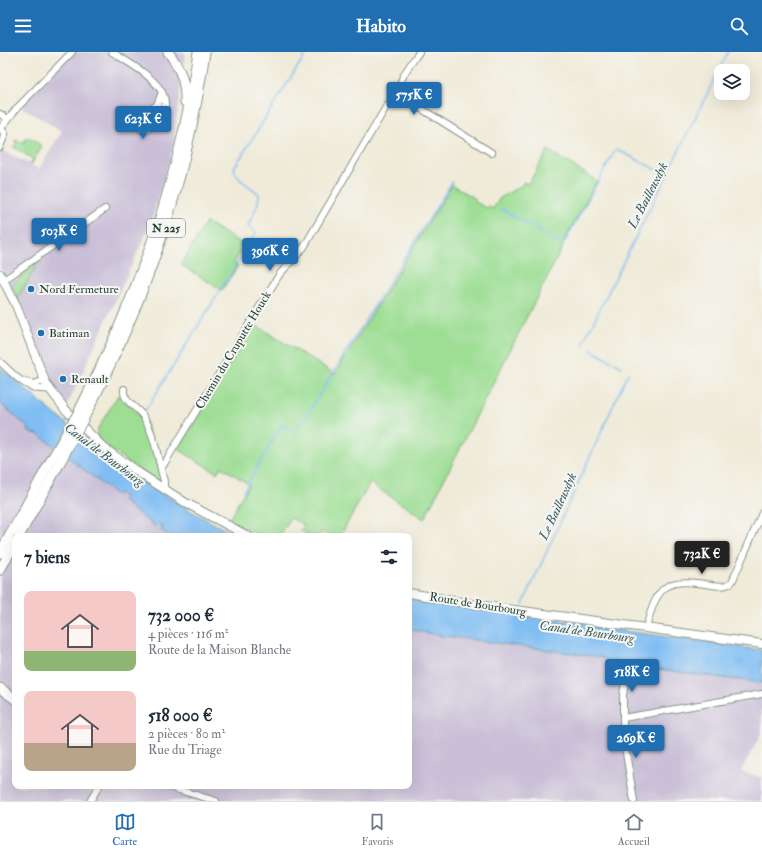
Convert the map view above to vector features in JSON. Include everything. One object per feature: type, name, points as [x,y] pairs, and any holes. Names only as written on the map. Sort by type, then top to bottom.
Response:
[{"type":"highway","points":[[168,52],[180,72],[185,91],[174,172]]},
{"type":"highway","name":"N 225","points":[[81,416],[135,292],[153,241],[174,172],[188,110],[198,52]]},
{"type":"highway","name":"N 225","points":[[20,533],[54,465],[129,326],[162,242],[191,137],[205,52]]},
{"type":"highway","name":"N 225","points":[[0,553],[14,527],[54,465]]},
{"type":"highway","points":[[0,547],[14,527]]},
{"type":"highway","points":[[0,570],[12,548]]},
{"type":"highway","points":[[0,574],[10,551]]},
{"type":"highway","points":[[0,688],[12,698]]},
{"type":"highway","points":[[0,694],[12,699]]},
{"type":"main road","points":[[2,277],[16,305],[47,385],[65,410],[104,448],[162,488],[202,512],[242,533]]},
{"type":"main road","name":"Route de Bourbourg","points":[[412,594],[454,601],[762,644]]},
{"type":"street","points":[[13,113],[27,93],[66,52]]},
{"type":"street","points":[[0,147],[5,134],[0,129],[13,113],[72,52]]},
{"type":"street","points":[[112,52],[145,74],[162,92],[166,103],[164,113],[149,129],[141,130],[137,127],[136,120],[157,105],[162,92]]},
{"type":"street","points":[[419,52],[400,83],[399,91],[401,96],[492,153]]},
{"type":"street","name":"Chemin du Cruputte Houck","points":[[161,469],[276,279],[284,268],[302,250],[388,105],[393,100],[401,96]]},
{"type":"street","points":[[0,114],[8,119]]},
{"type":"street","points":[[2,277],[104,209]]},
{"type":"street","points":[[0,362],[20,380],[29,384],[47,385]]},
{"type":"street","points":[[124,390],[123,394],[126,399],[140,412],[146,422],[161,469],[162,488]]},
{"type":"street","points":[[646,628],[656,602],[662,591],[668,585],[686,581],[722,586],[732,582],[762,513]]},
{"type":"street","points":[[627,667],[623,695],[623,742],[634,801]]},
{"type":"street","points":[[623,718],[762,694]]},
{"type":"street","points":[[90,801],[97,789]]},
{"type":"street","points":[[176,789],[216,801]]},
{"type":"shaded area","points":[[73,52],[185,52],[173,148],[151,223],[67,406],[56,391],[23,310],[0,269],[0,152],[1,150],[39,169],[62,131],[21,107]]},
{"type":"shaded area","points":[[0,403],[28,427],[31,433],[38,434],[116,495],[119,493],[124,497],[122,500],[157,526],[159,524],[163,527],[161,530],[165,533],[12,533],[12,789],[412,789],[412,630],[436,635],[597,657],[612,662],[762,683],[762,732],[741,771],[762,778],[762,801],[0,801]]},
{"type":"green space","points":[[29,137],[42,146],[31,165],[30,164],[33,159],[13,147],[17,143],[15,142],[16,140],[24,143],[26,138],[28,139]]},
{"type":"green space","points":[[548,150],[597,181],[562,245],[563,246],[424,519],[370,483],[342,533],[305,533],[301,531],[304,525],[291,518],[282,533],[254,533],[228,521],[249,484],[221,467],[217,473],[178,449],[254,324],[335,374],[452,185],[476,199],[474,201],[486,208],[488,206],[493,209],[500,198],[522,185],[523,182],[528,184]]},
{"type":"green space","points":[[206,222],[244,245],[234,263],[238,266],[222,290],[181,265]]},
{"type":"green space","points":[[38,260],[39,261],[17,299],[12,286]]},
{"type":"green space","points":[[118,395],[126,401],[145,421],[162,479],[161,481],[153,479],[111,450],[97,438],[97,430]]},
{"type":"water","name":"Canal de Bourbourg","points":[[0,367],[56,415],[113,460],[174,501],[232,533],[165,533],[161,530],[163,527],[159,524],[156,527],[122,500],[124,497],[119,493],[116,495],[38,434],[29,432],[28,427],[0,403]]},
{"type":"water","name":"Canal de Bourbourg","points":[[412,598],[596,625],[618,630],[762,650],[762,683],[612,663],[601,657],[436,635],[412,630]]},
{"type":"waterway","points":[[145,411],[256,233],[248,226],[258,204],[259,194],[237,176],[234,168],[307,52]]},
{"type":"waterway","name":"Le Bailleuxdyk","points":[[585,346],[583,343],[728,52]]},
{"type":"waterway","points":[[500,208],[563,245],[616,149],[667,175]]},
{"type":"waterway","points":[[243,491],[282,425],[295,432],[298,429],[452,182]]},
{"type":"waterway","name":"Le Bailleuxdyk","points":[[591,350],[622,367]]},
{"type":"waterway","name":"Le Bailleuxdyk","points":[[523,604],[628,373]]},
{"type":"place","name":"Nord Fermeture","points":[[31,289]]},
{"type":"place","name":"Batiman","points":[[41,333]]},
{"type":"place","name":"Renault","points":[[63,379]]}]
